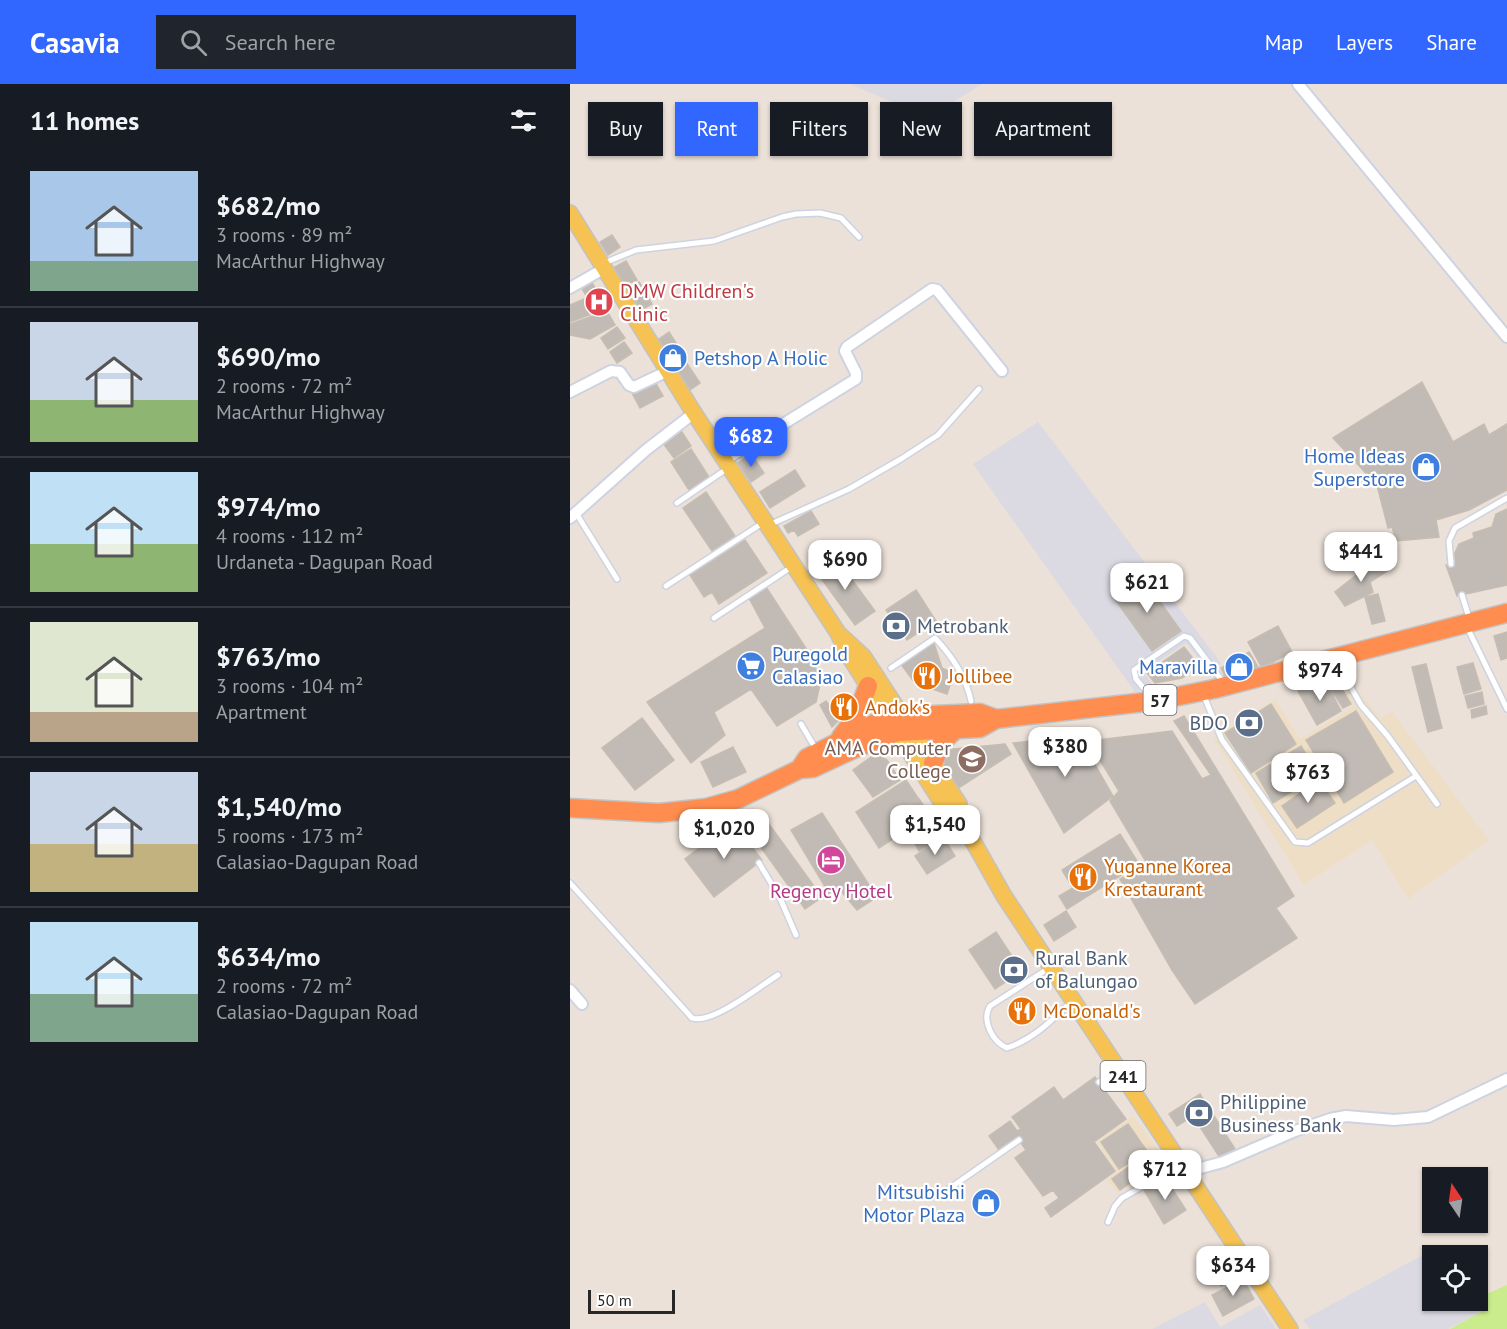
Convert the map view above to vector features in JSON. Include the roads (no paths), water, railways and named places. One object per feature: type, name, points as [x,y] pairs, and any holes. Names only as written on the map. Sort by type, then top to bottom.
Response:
[{"type":"highway","name":"57","points":[[570,808],[659,813],[712,807],[738,799],[800,769],[813,768],[900,724],[956,729],[980,728],[996,719],[1154,701],[1225,686],[1507,613]]},
{"type":"highway","points":[[836,742],[856,717],[868,686]]},
{"type":"highway","name":"57","points":[[800,769],[807,758],[836,742],[900,724],[980,713],[996,719]]},
{"type":"highway","points":[[933,763],[944,741],[956,729]]},
{"type":"main road","name":"241","points":[[570,213],[694,413],[795,566],[868,686],[933,763],[959,804],[961,820],[1004,896],[1290,1329]]},
{"type":"main road","name":"241","points":[[837,633],[864,656],[947,811],[961,820]]},
{"type":"street","points":[[1298,84],[1507,337]]},
{"type":"street","points":[[570,288],[604,265]]},
{"type":"street","points":[[727,464],[855,379],[856,373],[845,351],[847,346],[932,289],[937,290],[1002,371]]},
{"type":"street","points":[[570,392],[611,371],[620,372],[629,386],[634,387],[668,370]]},
{"type":"street","points":[[573,516],[646,450],[694,413]]},
{"type":"street","points":[[570,990],[582,1004]]},
{"type":"street","points":[[1184,1168],[1223,1162],[1295,1131],[1330,1119],[1346,1116],[1394,1120],[1428,1117],[1507,1079]]},
{"type":"lane","points":[[604,265],[636,250],[714,241],[796,214],[820,213],[841,218],[859,237]]},
{"type":"lane","points":[[666,586],[767,523],[849,489],[901,459],[938,435],[979,389]]},
{"type":"lane","points":[[677,503],[727,464]]},
{"type":"lane","points":[[1451,564],[1449,541],[1455,528],[1507,498]]},
{"type":"lane","points":[[573,516],[617,579]]},
{"type":"lane","points":[[714,618],[795,566]]},
{"type":"lane","points":[[1461,595],[1468,623],[1507,709]]},
{"type":"lane","points":[[1154,701],[1136,679],[1134,670],[1184,636],[1190,638],[1225,686]]},
{"type":"lane","points":[[891,668],[935,638],[959,670],[968,686],[971,701]]},
{"type":"lane","points":[[1335,658],[1361,705],[1387,735],[1437,804]]},
{"type":"lane","points":[[1203,691],[1222,741],[1295,842],[1308,843],[1416,776]]},
{"type":"lane","points":[[801,723],[818,752]]},
{"type":"lane","points":[[712,807],[729,825]]},
{"type":"lane","points":[[759,863],[780,898],[796,935]]},
{"type":"lane","points":[[570,883],[692,1018],[704,1019],[721,1012],[778,975]]},
{"type":"lane","points":[[1051,967],[990,1006],[986,1012],[986,1018],[994,1040],[1007,1048],[1023,1043],[1046,1026],[1073,1000]]},
{"type":"lane","points":[[1099,1082],[1119,1069]]},
{"type":"lane","points":[[937,1197],[1019,1140]]},
{"type":"lane","points":[[1108,1222],[1115,1206],[1122,1198],[1184,1168]]},
{"type":"place","name":"DMW Children's Clinic","points":[[599,302]]},
{"type":"place","name":"Petshop A Holic","points":[[673,358]]},
{"type":"place","name":"Home Ideas Superstore","points":[[1426,467]]},
{"type":"place","name":"Metrobank","points":[[896,626]]},
{"type":"place","name":"Puregold Calasiao","points":[[751,666]]},
{"type":"place","name":"Maravilla","points":[[1239,667]]},
{"type":"place","name":"Jollibee","points":[[927,676]]},
{"type":"place","name":"Andok's","points":[[844,707]]},
{"type":"place","name":"BDO","points":[[1249,723]]},
{"type":"place","name":"AMA Computer College","points":[[972,759]]},
{"type":"place","name":"Regency Hotel","points":[[831,860]]},
{"type":"place","name":"Yuganne Korea Krestaurant","points":[[1083,877]]},
{"type":"place","name":"Rural Bank of Balungao","points":[[1014,970]]},
{"type":"place","name":"McDonald's","points":[[1022,1011]]},
{"type":"place","name":"Philippine Business Bank","points":[[1199,1113]]},
{"type":"place","name":"Mitsubishi Motor Plaza","points":[[986,1203]]}]
